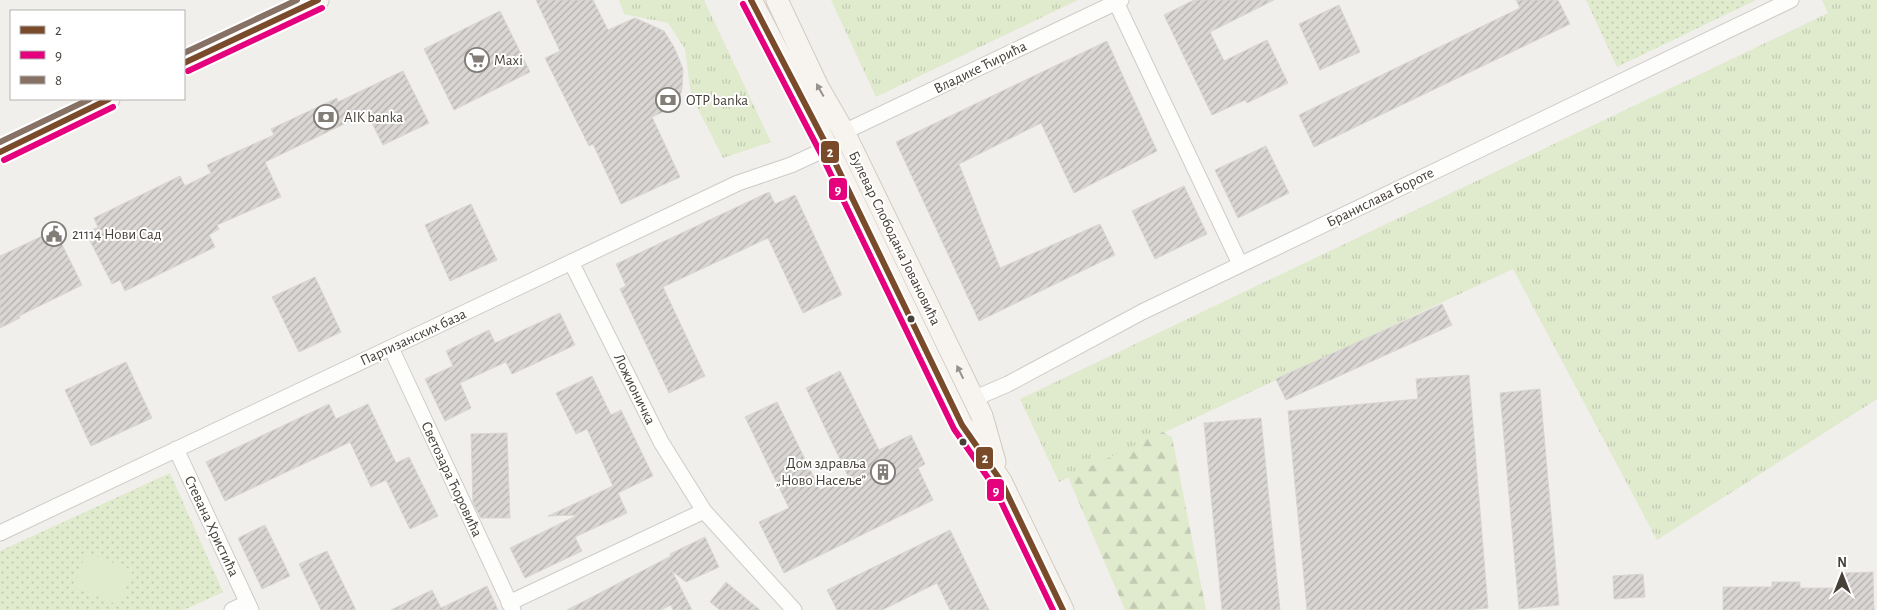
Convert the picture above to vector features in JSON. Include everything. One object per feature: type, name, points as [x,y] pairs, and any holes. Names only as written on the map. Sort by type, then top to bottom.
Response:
[{"type":"street","points":[[185,63],[318,0]]},
{"type":"street","name":"Булевар Слободана Јовановића","points":[[751,0],[828,148],[962,425],[1001,482],[1063,610]]},
{"type":"street","name":"Булевар Слободана Јовановића","points":[[777,0],[818,88],[844,132],[982,416],[1001,482]]},
{"type":"street","name":"Бранислава Бороте","points":[[973,399],[1008,384],[1142,312],[1240,264],[1791,0]]},
{"type":"street","name":"Владике Ћирића","points":[[844,132],[1117,1],[1240,264]]},
{"type":"street","points":[[0,152],[107,100]]},
{"type":"street","name":"Партизанских база","points":[[0,533],[738,183],[791,166],[828,148]]},
{"type":"street","name":"Ложионичка","points":[[571,262],[661,442],[704,511],[794,610]]},
{"type":"street","name":"Светозара Ћоровића","points":[[392,348],[511,607]]},
{"type":"street","name":"Стевана Христића","points":[[176,450],[249,606],[232,610]]},
{"type":"street","points":[[511,607],[704,511]]},
{"type":"green space","points":[[619,0],[704,0],[771,142],[723,158],[691,95],[685,49],[668,23],[624,14]]},
{"type":"green space","points":[[831,0],[1078,0],[876,97]]},
{"type":"green space","points":[[1586,0],[1756,0],[1617,67]]},
{"type":"green space","points":[[1822,0],[1877,0],[1877,399],[1657,540],[1513,269],[1059,482],[1020,399],[1828,13]]},
{"type":"green space","points":[[1163,432],[1172,437],[1206,610],[1125,610],[1068,477]]},
{"type":"green space","points":[[170,473],[223,592],[184,610],[0,610],[0,551]]},
{"type":"green space","points":[[86,553],[133,570],[119,605],[73,587]]},
{"type":"building","points":[[536,0],[593,0],[608,30],[635,18],[664,31],[674,47],[683,69],[682,88],[678,105],[652,117],[680,177],[621,204],[593,144],[589,146],[545,58],[560,51]]},
{"type":"building","points":[[1194,0],[1274,0],[1210,32],[1224,61],[1267,40],[1288,83],[1247,103],[1245,100],[1212,115],[1164,15]]},
{"type":"building","points":[[1516,0],[1558,0],[1570,24],[1314,147],[1299,115],[1520,8]]},
{"type":"building","points":[[1339,5],[1360,52],[1320,70],[1299,24]]},
{"type":"building","name":"Maxi","points":[[500,11],[530,72],[454,110],[424,49]]},
{"type":"building","points":[[1107,41],[1157,151],[1074,193],[1041,123],[959,164],[1000,268],[1100,224],[1115,255],[979,321],[896,142]]},
{"type":"building","points":[[403,71],[429,123],[383,145],[367,113],[265,162],[281,197],[217,225],[219,229],[209,235],[215,247],[125,291],[120,280],[112,284],[86,233],[98,227],[94,218],[180,176],[185,186],[211,173],[207,165],[274,135],[271,129],[337,98],[338,102]]},
{"type":"building","points":[[1266,146],[1289,193],[1238,218],[1215,170]]},
{"type":"building","points":[[1184,186],[1207,234],[1155,259],[1132,211]]},
{"type":"building","points":[[769,192],[775,204],[795,195],[842,295],[803,313],[768,238],[663,287],[705,376],[669,393],[620,289],[626,286],[616,264]]},
{"type":"building","points":[[471,204],[497,260],[450,281],[425,225]]},
{"type":"building","points":[[55,230],[82,285],[19,316],[20,318],[0,328],[0,256]]},
{"type":"building","points":[[315,277],[341,332],[299,352],[272,297]]},
{"type":"building","points":[[1442,304],[1452,325],[1286,400],[1276,379]]},
{"type":"building","points":[[560,313],[575,345],[512,374],[506,362],[460,383],[471,408],[445,421],[425,379],[453,366],[446,351],[489,330],[495,343]]},
{"type":"building","points":[[126,362],[152,418],[91,446],[65,390]]},
{"type":"building","name":"Дом здравља „Ново Насеље”","points":[[840,371],[879,450],[911,435],[925,464],[918,468],[933,500],[784,573],[759,522],[789,508],[745,417],[777,402],[820,490],[848,476],[806,388]]},
{"type":"building","points":[[1469,375],[1488,608],[1464,610],[1307,610],[1288,411],[1418,399],[1416,379]]},
{"type":"building","points":[[592,376],[611,415],[621,410],[653,476],[618,493],[627,513],[575,537],[582,551],[525,578],[510,548],[578,515],[548,516],[613,486],[587,429],[576,434],[556,393]]},
{"type":"building","points":[[1540,389],[1559,605],[1519,609],[1500,393]]},
{"type":"building","points":[[329,404],[336,419],[368,404],[396,463],[409,457],[438,516],[410,529],[386,480],[371,487],[350,442],[225,501],[206,462]]},
{"type":"building","points":[[1261,418],[1280,610],[1222,610],[1204,423]]},
{"type":"building","points":[[507,433],[510,518],[481,518],[473,503],[471,434]]},
{"type":"building","points":[[265,525],[290,576],[262,589],[238,538]]},
{"type":"building","points":[[950,530],[989,610],[950,610],[937,583],[882,610],[837,610],[827,590]]},
{"type":"building","points":[[705,537],[719,567],[686,582],[672,571],[692,610],[673,610],[671,605],[661,610],[567,610],[671,556],[670,554]]},
{"type":"building","points":[[327,551],[356,610],[321,610],[299,564]]},
{"type":"building","points":[[1873,572],[1874,610],[1723,610],[1723,587],[1772,587],[1772,582],[1800,582],[1800,588],[1845,588],[1845,573]]},
{"type":"building","points":[[1643,574],[1645,597],[1614,599],[1613,576]]},
{"type":"building","points":[[726,582],[760,610],[720,610],[710,602]]},
{"type":"building","points":[[487,586],[498,610],[391,610],[432,590],[441,608]]},
{"type":"transit line","name":"8","points":[[185,53],[297,0]]},
{"type":"transit line","name":"2","points":[[185,63],[318,0]]},
{"type":"transit line","name":"2","points":[[751,0],[828,148],[962,425],[1001,481],[1063,610]]},
{"type":"transit line","name":"9","points":[[743,4],[820,152],[954,429],[993,485],[1053,610]]},
{"type":"transit line","name":"9","points":[[188,71],[322,8]]},
{"type":"transit line","name":"8","points":[[0,142],[88,100]]},
{"type":"transit line","name":"2","points":[[0,152],[107,100]]},
{"type":"transit line","name":"9","points":[[4,160],[113,107]]},
{"type":"place","name":"Maxi","points":[[477,60]]},
{"type":"place","name":"OTP banka","points":[[668,100]]},
{"type":"place","name":"AIK banka","points":[[326,117]]},
{"type":"place","name":"21114 Нови Сад","points":[[54,234]]},
{"type":"place","name":"Дом здравља „Ново Насеље”","points":[[883,472]]}]
